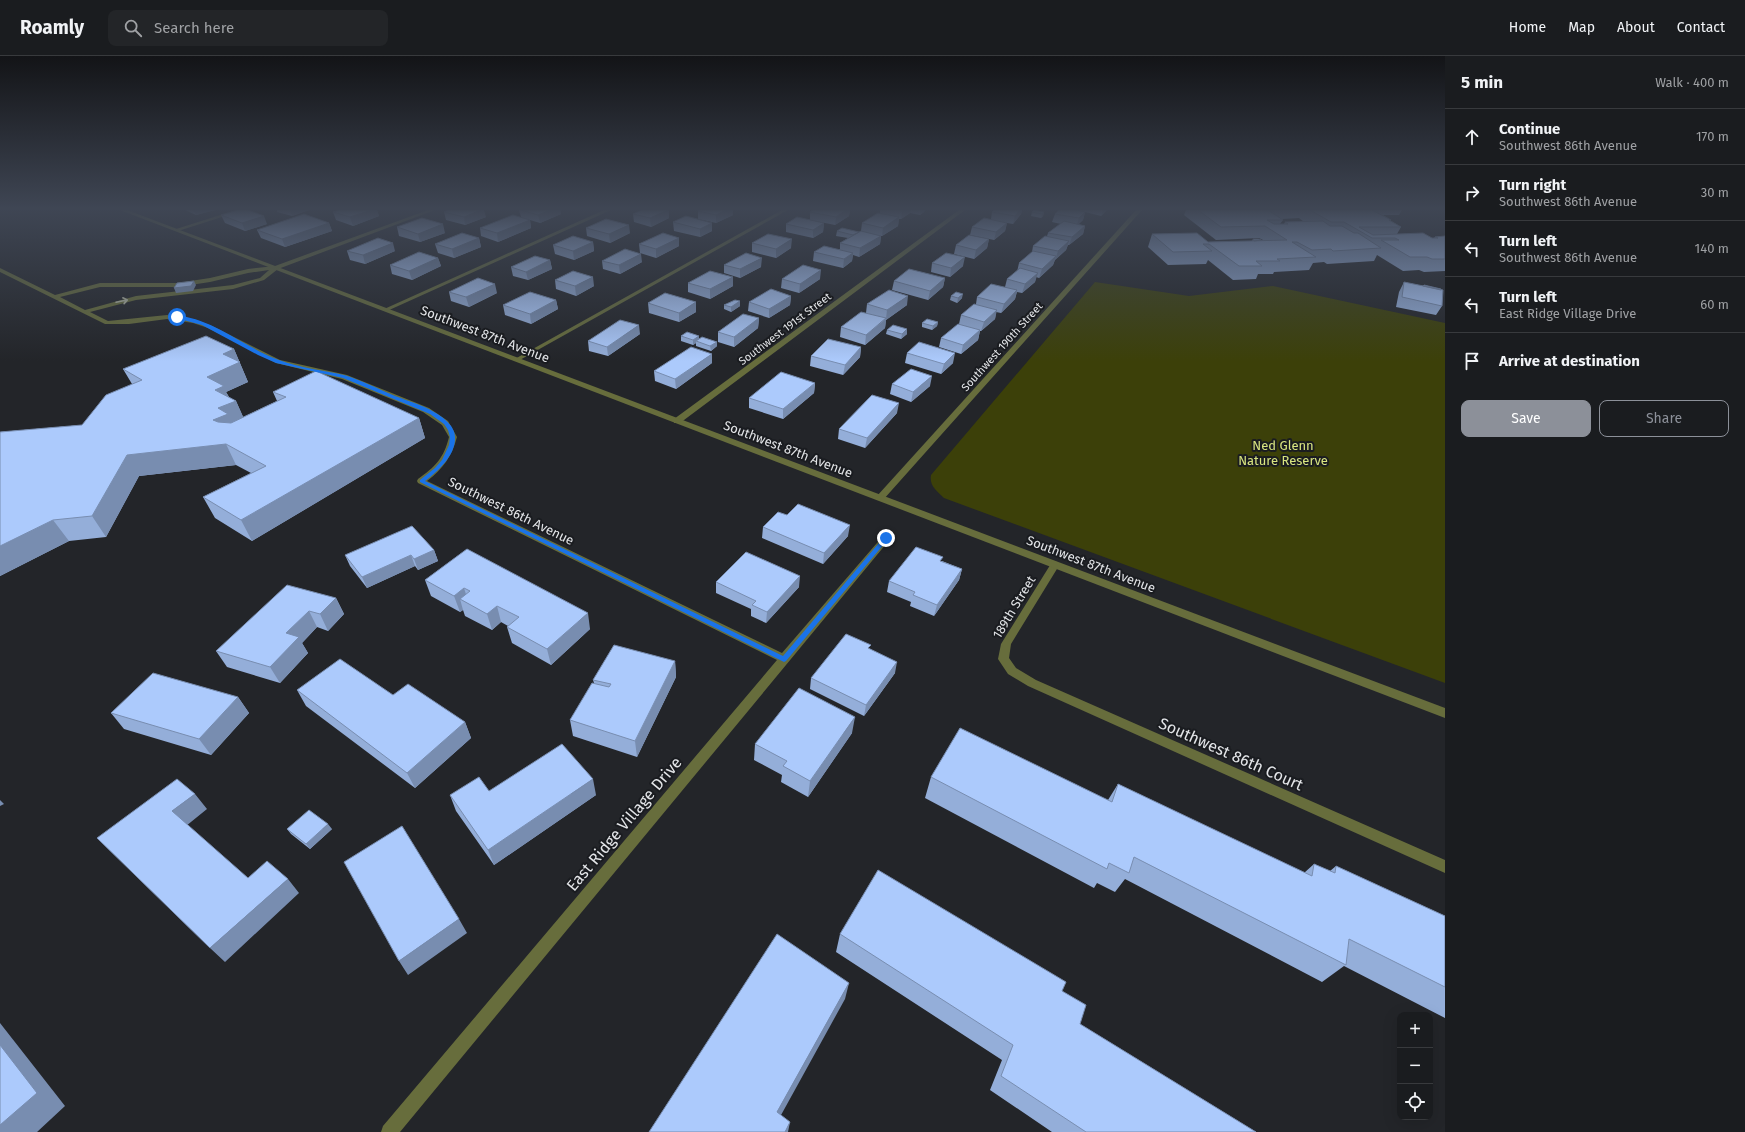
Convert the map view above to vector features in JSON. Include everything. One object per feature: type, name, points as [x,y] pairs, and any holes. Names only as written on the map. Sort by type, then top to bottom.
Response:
[{"type":"street","name":"Southwest 87th Avenue","points":[[256,260],[1445,713]]},
{"type":"street","points":[[54,297],[100,285],[157,286],[210,280],[248,271],[276,268],[297,260]]},
{"type":"street","points":[[385,310],[496,260]]},
{"type":"street","points":[[516,360],[695,260]]},
{"type":"street","name":"Southwest 191st Street","points":[[677,421],[894,260]]},
{"type":"street","name":"Southwest 190th Street","points":[[880,498],[1094,260]]},
{"type":"street","points":[[85,312],[110,304],[149,297],[210,291],[233,287],[262,279],[276,268]]},
{"type":"street","name":"Southwest 86th Avenue","points":[[0,270],[100,320],[111,324],[167,317],[194,321],[210,327],[271,359],[344,377],[426,410],[446,423],[453,437],[444,460],[437,469],[422,481],[784,659]]},
{"type":"street","points":[[210,280],[210,291]]},
{"type":"street","points":[[149,297],[157,286]]},
{"type":"street","name":"East Ridge Village Drive","points":[[389,1132],[886,538]]},
{"type":"street","name":"189th Street","points":[[1007,665],[1003,658],[1006,644],[1055,564]]},
{"type":"street","name":"Southwest 86th Court","points":[[1007,665],[1012,671],[1032,683],[1445,868]]},
{"type":"green space","name":"Ned Glenn Nature Reserve","points":[[1095,282],[1189,296],[1273,286],[1445,323],[1445,683],[944,498],[936,491],[931,482],[931,475]]},
{"type":"building","points":[[401,260],[433,260],[409,271],[390,265]]},
{"type":"building","points":[[526,260],[550,260],[526,272],[511,267]]},
{"type":"building","points":[[604,260],[629,260],[619,265],[602,261]]},
{"type":"building","points":[[733,260],[758,260],[740,269],[724,265]]},
{"type":"building","points":[[936,260],[961,260],[951,268],[932,263]]},
{"type":"building","points":[[1022,260],[1051,260],[1042,269],[1019,263]]},
{"type":"building","points":[[1231,260],[1280,261],[1256,261],[1262,266],[1239,266]]},
{"type":"building","points":[[803,265],[821,270],[800,284],[782,279]]},
{"type":"building","points":[[1020,268],[1038,273],[1025,284],[1007,279]]},
{"type":"building","points":[[909,269],[945,278],[930,291],[894,281]]},
{"type":"building","points":[[573,271],[593,277],[575,286],[555,280]]},
{"type":"building","points":[[710,271],[733,277],[710,289],[688,283]]},
{"type":"building","points":[[478,278],[495,284],[466,297],[449,292]]},
{"type":"building","points":[[194,281],[191,286],[174,288],[177,283]]},
{"type":"building","points":[[1404,282],[1443,290],[1442,306],[1402,297]]},
{"type":"building","points":[[991,284],[1017,290],[1004,304],[977,297]]},
{"type":"building","points":[[1423,286],[1441,289],[1441,290]]},
{"type":"building","points":[[771,289],[791,296],[769,309],[749,302]]},
{"type":"building","points":[[889,290],[908,296],[887,310],[867,304]]},
{"type":"building","points":[[530,292],[556,300],[530,314],[503,305]]},
{"type":"building","points":[[956,292],[963,294],[958,298],[951,296]]},
{"type":"building","points":[[665,293],[696,302],[679,313],[648,303]]},
{"type":"building","points":[[735,300],[740,301],[731,307],[724,305]]},
{"type":"building","points":[[974,304],[997,310],[984,322],[961,315]]},
{"type":"building","points":[[861,312],[886,318],[866,335],[841,327]]},
{"type":"building","points":[[743,314],[759,318],[734,337],[718,332]]},
{"type":"building","points":[[927,319],[938,322],[933,326],[922,323]]},
{"type":"building","points":[[620,320],[639,325],[607,347],[588,341]]},
{"type":"building","points":[[958,324],[980,330],[963,345],[941,338]]},
{"type":"building","points":[[893,325],[907,329],[902,334],[887,330]]},
{"type":"building","points":[[687,332],[699,336],[693,340],[681,336]]},
{"type":"building","points":[[206,336],[234,349],[223,354],[240,362],[207,377],[224,386],[215,390],[236,401],[218,408],[228,414],[213,420],[218,422],[231,423],[286,397],[273,392],[316,371],[419,418],[241,520],[203,497],[266,466],[226,444],[127,455],[92,516],[53,520],[0,546],[0,432],[82,425],[106,395],[142,380],[123,369]]},
{"type":"building","points":[[702,337],[717,342],[710,346],[696,341]]},
{"type":"building","points":[[828,339],[861,347],[845,365],[811,356]]},
{"type":"building","points":[[919,342],[955,353],[944,364],[907,353]]},
{"type":"building","points":[[691,347],[712,354],[675,379],[654,371]]},
{"type":"building","points":[[911,369],[932,376],[913,392],[892,384]]},
{"type":"building","points":[[781,372],[815,383],[783,409],[749,398]]},
{"type":"building","points":[[872,395],[899,403],[867,438],[839,429]]},
{"type":"building","points":[[798,504],[850,525],[824,553],[763,527],[778,512],[787,515]]},
{"type":"building","points":[[412,526],[434,550],[414,559],[411,555],[362,577],[345,555]]},
{"type":"building","points":[[916,547],[943,557],[940,561],[962,569],[937,605],[913,595],[915,592],[889,581]]},
{"type":"building","points":[[467,549],[588,613],[547,649],[507,627],[519,617],[497,606],[487,614],[460,599],[470,591],[464,588],[454,596],[425,580]]},
{"type":"building","points":[[746,552],[800,576],[767,612],[752,605],[756,601],[716,582]]},
{"type":"building","points":[[287,585],[336,598],[320,614],[309,611],[286,633],[299,637],[270,667],[216,651]]},
{"type":"building","points":[[846,634],[871,645],[868,648],[897,662],[866,705],[811,678]]},
{"type":"building","points":[[614,645],[675,661],[635,741],[570,720],[592,683],[609,687],[611,684],[593,680]]},
{"type":"building","points":[[340,659],[393,695],[408,684],[465,722],[407,773],[297,690]]},
{"type":"building","points":[[153,673],[238,697],[199,739],[111,713]]},
{"type":"building","points":[[799,688],[855,717],[810,781],[783,766],[787,761],[755,744]]},
{"type":"building","points":[[960,728],[1112,802],[1118,784],[1312,876],[1314,864],[1335,873],[1336,866],[1445,916],[1445,987],[1349,939],[1346,965],[1134,857],[1129,873],[1109,863],[1107,869],[931,777]]},
{"type":"building","points":[[562,744],[593,779],[488,850],[450,795],[479,777],[489,791]]},
{"type":"building","points":[[177,779],[195,794],[172,811],[248,878],[267,861],[288,879],[210,948],[97,838]]},
{"type":"building","points":[[309,810],[328,824],[306,844],[287,829]]},
{"type":"building","points":[[402,826],[459,919],[399,961],[344,862]]},
{"type":"building","points":[[878,870],[1066,982],[1062,991],[1086,1005],[1080,1024],[1256,1132],[1086,1132],[1001,1076],[1013,1045],[840,934]]},
{"type":"building","points":[[777,934],[849,983],[777,1112],[790,1122],[785,1132],[649,1132]]},
{"type":"building","points":[[0,1045],[37,1093],[0,1125]]},
{"type":"route","points":[[177,317],[203,324],[278,362],[344,377],[365,384],[432,413],[446,423],[453,437],[449,451],[444,460],[437,469],[422,481],[784,659],[886,538]]}]
